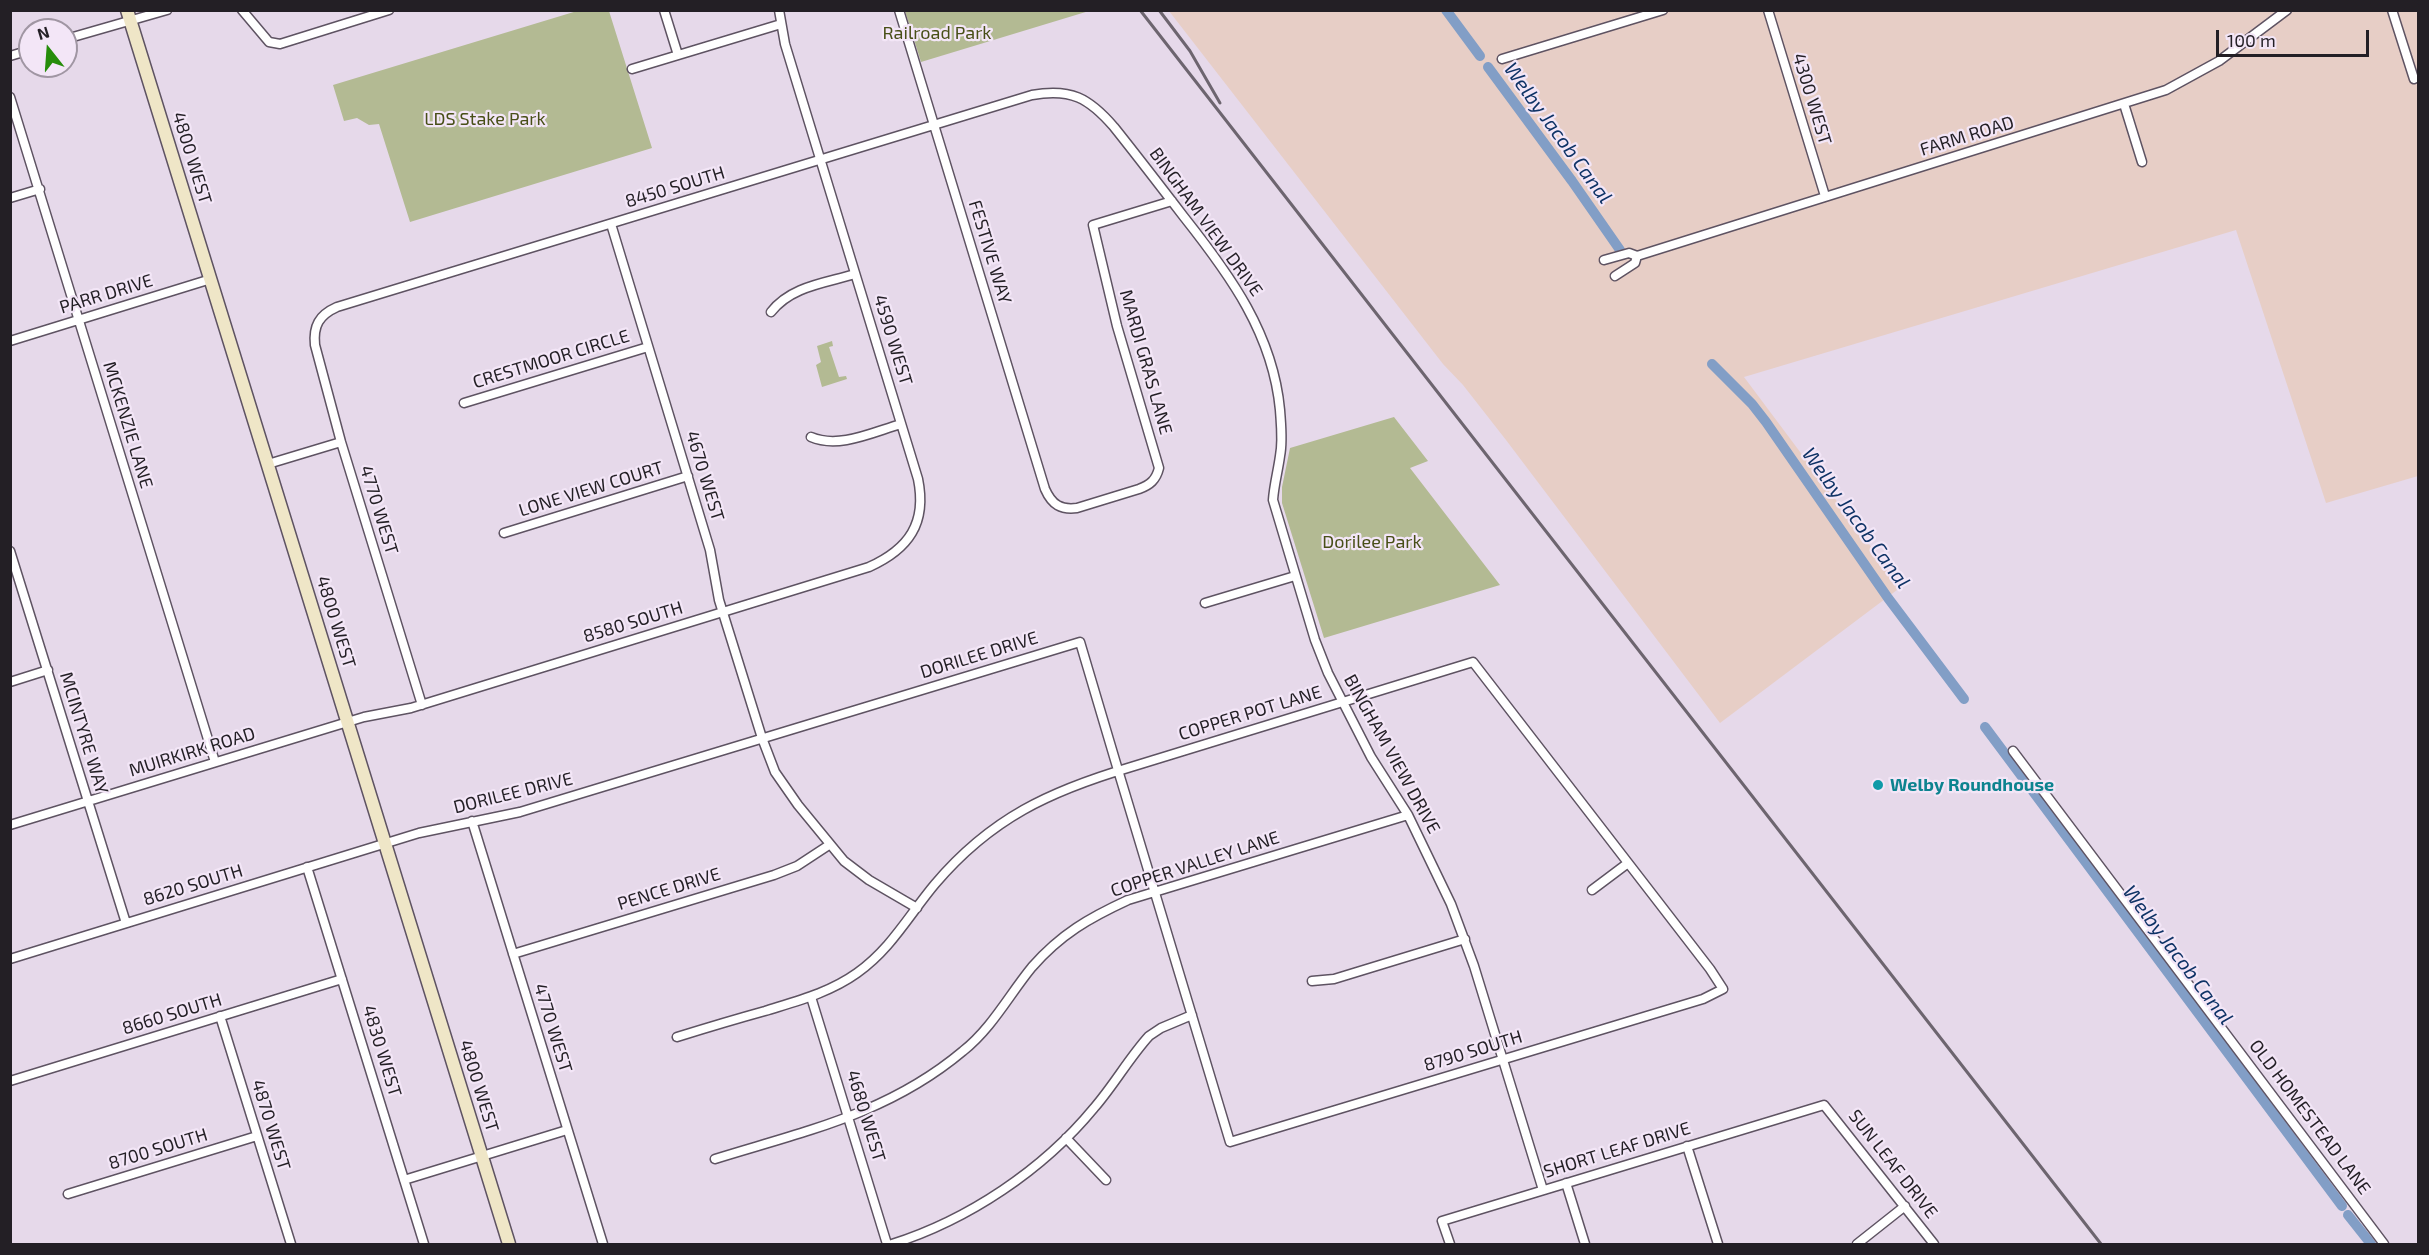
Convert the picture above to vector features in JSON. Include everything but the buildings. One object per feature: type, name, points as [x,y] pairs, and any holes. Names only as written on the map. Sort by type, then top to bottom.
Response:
[{"type":"street","points":[[78,35],[129,16],[167,10]]},
{"type":"street","points":[[242,10],[269,42],[280,44],[389,10]]},
{"type":"street","points":[[664,10],[678,55]]},
{"type":"street","name":"4590 WEST","points":[[779,10],[781,24],[921,494],[921,511],[914,531]]},
{"type":"street","name":"FESTIVE WAY","points":[[899,10],[1042,478],[1053,502]]},
{"type":"street","points":[[1502,59],[1663,10]]},
{"type":"street","name":"4300 WEST","points":[[1768,10],[1826,196]]},
{"type":"street","name":"FARM ROAD","points":[[1638,256],[2166,90],[2203,71],[2287,10]]},
{"type":"street","points":[[2392,10],[2414,79]]},
{"type":"street","name":"4800 WEST","points":[[129,16],[509,1245]]},
{"type":"street","points":[[632,69],[781,24]]},
{"type":"street","name":"8450 SOUTH","points":[[316,323],[328,311],[337,307],[1032,95],[1049,92]]},
{"type":"street","name":"BINGHAM VIEW DRIVE","points":[[1049,92],[1080,97],[1098,109],[1172,201],[1234,283],[1251,310],[1276,381],[1282,431],[1274,500],[1315,640],[1342,703],[1371,757],[1408,815],[1435,866],[1465,939],[1543,1190]]},
{"type":"street","name":"MCKENZIE LANE","points":[[10,97],[215,762]]},
{"type":"street","points":[[2124,104],[2142,162]]},
{"type":"street","points":[[10,198],[40,189]]},
{"type":"street","name":"MARDI GRAS LANE","points":[[1053,502],[1067,509],[1077,508],[1147,486],[1157,476],[1159,468],[1117,326],[1092,225],[1172,201]]},
{"type":"street","name":"4670 WEST","points":[[611,224],[710,550],[722,612],[770,762],[782,783],[829,845],[857,872],[917,908]]},
{"type":"street","points":[[1604,260],[1629,253],[1638,256],[1635,263],[1615,276]]},
{"type":"street","points":[[771,312],[779,301],[791,293],[855,274]]},
{"type":"street","name":"PARR DRIVE","points":[[10,341],[211,279]]},
{"type":"street","name":"4770 WEST","points":[[316,323],[315,345],[341,442],[422,705]]},
{"type":"street","name":"CRESTMOOR CIRCLE","points":[[464,404],[648,347]]},
{"type":"street","points":[[811,437],[823,442],[836,443],[901,424]]},
{"type":"street","points":[[268,464],[341,442]]},
{"type":"street","name":"LONE VIEW COURT","points":[[504,533],[688,476]]},
{"type":"street","name":"8580 SOUTH","points":[[348,722],[422,705],[869,567],[898,551],[914,531]]},
{"type":"street","name":"MCINTYRE WAY","points":[[10,552],[126,923]]},
{"type":"street","points":[[1205,603],[1295,576]]},
{"type":"street","name":"DORILEE DRIVE","points":[[386,844],[419,832],[520,812],[1080,642],[1230,1142]]},
{"type":"street","name":"COPPER POT LANE","points":[[677,1037],[811,997],[837,985],[871,962],[895,938],[963,854],[1005,821],[1056,792],[1118,770],[1473,662],[1710,969],[1723,989]]},
{"type":"street","points":[[10,682],[48,670]]},
{"type":"street","name":"MUIRKIRK ROAD","points":[[10,825],[348,722]]},
{"type":"street","name":"OLD HOMESTEAD LANE","points":[[2013,751],[2384,1245]]},
{"type":"street","name":"COPPER VALLEY LANE","points":[[715,1159],[849,1117],[898,1096],[932,1076],[965,1050],[994,1020],[1032,968],[1059,940],[1091,917],[1128,900],[1408,815]]},
{"type":"street","name":"4770 WEST","points":[[472,821],[603,1245]]},
{"type":"street","name":"8620 SOUTH","points":[[10,959],[386,844]]},
{"type":"street","name":"PENCE DRIVE","points":[[513,954],[774,875],[797,866],[829,845]]},
{"type":"street","points":[[1592,890],[1628,863]]},
{"type":"street","name":"4830 WEST","points":[[307,867],[424,1245]]},
{"type":"street","points":[[1312,981],[1334,979],[1465,939]]},
{"type":"street","name":"8660 SOUTH","points":[[10,1081],[342,979]]},
{"type":"street","name":"8790 SOUTH","points":[[1230,1142],[1703,999],[1723,989]]},
{"type":"street","name":"4680 WEST","points":[[811,997],[890,1245]]},
{"type":"street","points":[[890,1245],[932,1229],[988,1199],[1025,1173],[1066,1138],[1094,1108],[1149,1036],[1168,1024],[1192,1015]]},
{"type":"street","name":"4870 WEST","points":[[220,1016],[291,1245]]},
{"type":"street","name":"SHORT LEAF DRIVE","points":[[1450,1245],[1442,1221],[1824,1105]]},
{"type":"street","name":"SUN LEAF DRIVE","points":[[1824,1105],[1934,1245]]},
{"type":"street","points":[[404,1180],[567,1130]]},
{"type":"street","name":"8700 SOUTH","points":[[68,1194],[257,1136]]},
{"type":"street","points":[[1066,1138],[1106,1180]]},
{"type":"street","points":[[1687,1146],[1718,1245]]},
{"type":"street","points":[[1566,1183],[1585,1245]]},
{"type":"street","points":[[1857,1245],[1905,1206]]},
{"type":"shaded area","points":[[1169,11],[2418,11],[2418,476],[2326,503],[2236,230],[1744,377],[1901,587],[1720,723],[1506,440],[1463,385],[1443,364]]},
{"type":"green space","name":"Railroad Park","points":[[905,10],[1089,11],[921,62]]},
{"type":"green space","name":"LDS Stake Park","points":[[577,11],[609,11],[652,148],[410,222],[379,124],[369,125],[357,118],[344,121],[333,85]]},
{"type":"green space","points":[[832,341],[833,346],[829,347],[839,377],[846,376],[847,379],[822,387],[816,365],[821,362],[817,346]]},
{"type":"green space","name":"Dorilee Park","points":[[1394,417],[1428,461],[1410,468],[1500,585],[1324,638],[1282,503],[1282,487],[1290,448]]},
{"type":"waterway","name":"Welby Jacob Canal","points":[[1446,10],[1480,56]]},
{"type":"waterway","name":"Welby Jacob Canal","points":[[1488,67],[1620,250]]},
{"type":"waterway","name":"Welby Jacob Canal","points":[[1712,364],[1752,404],[1766,422],[1888,598],[1964,699]]},
{"type":"waterway","name":"Welby Jacob Canal","points":[[1985,727],[2342,1206]]},
{"type":"waterway","name":"Welby Jacob Canal","points":[[2348,1215],[2371,1244]]},
{"type":"railway","points":[[1140,10],[2101,1244]]},
{"type":"railway","points":[[1159,10],[1190,51],[1220,103]]},
{"type":"place","name":"Welby Roundhouse","points":[[1878,785]]}]
